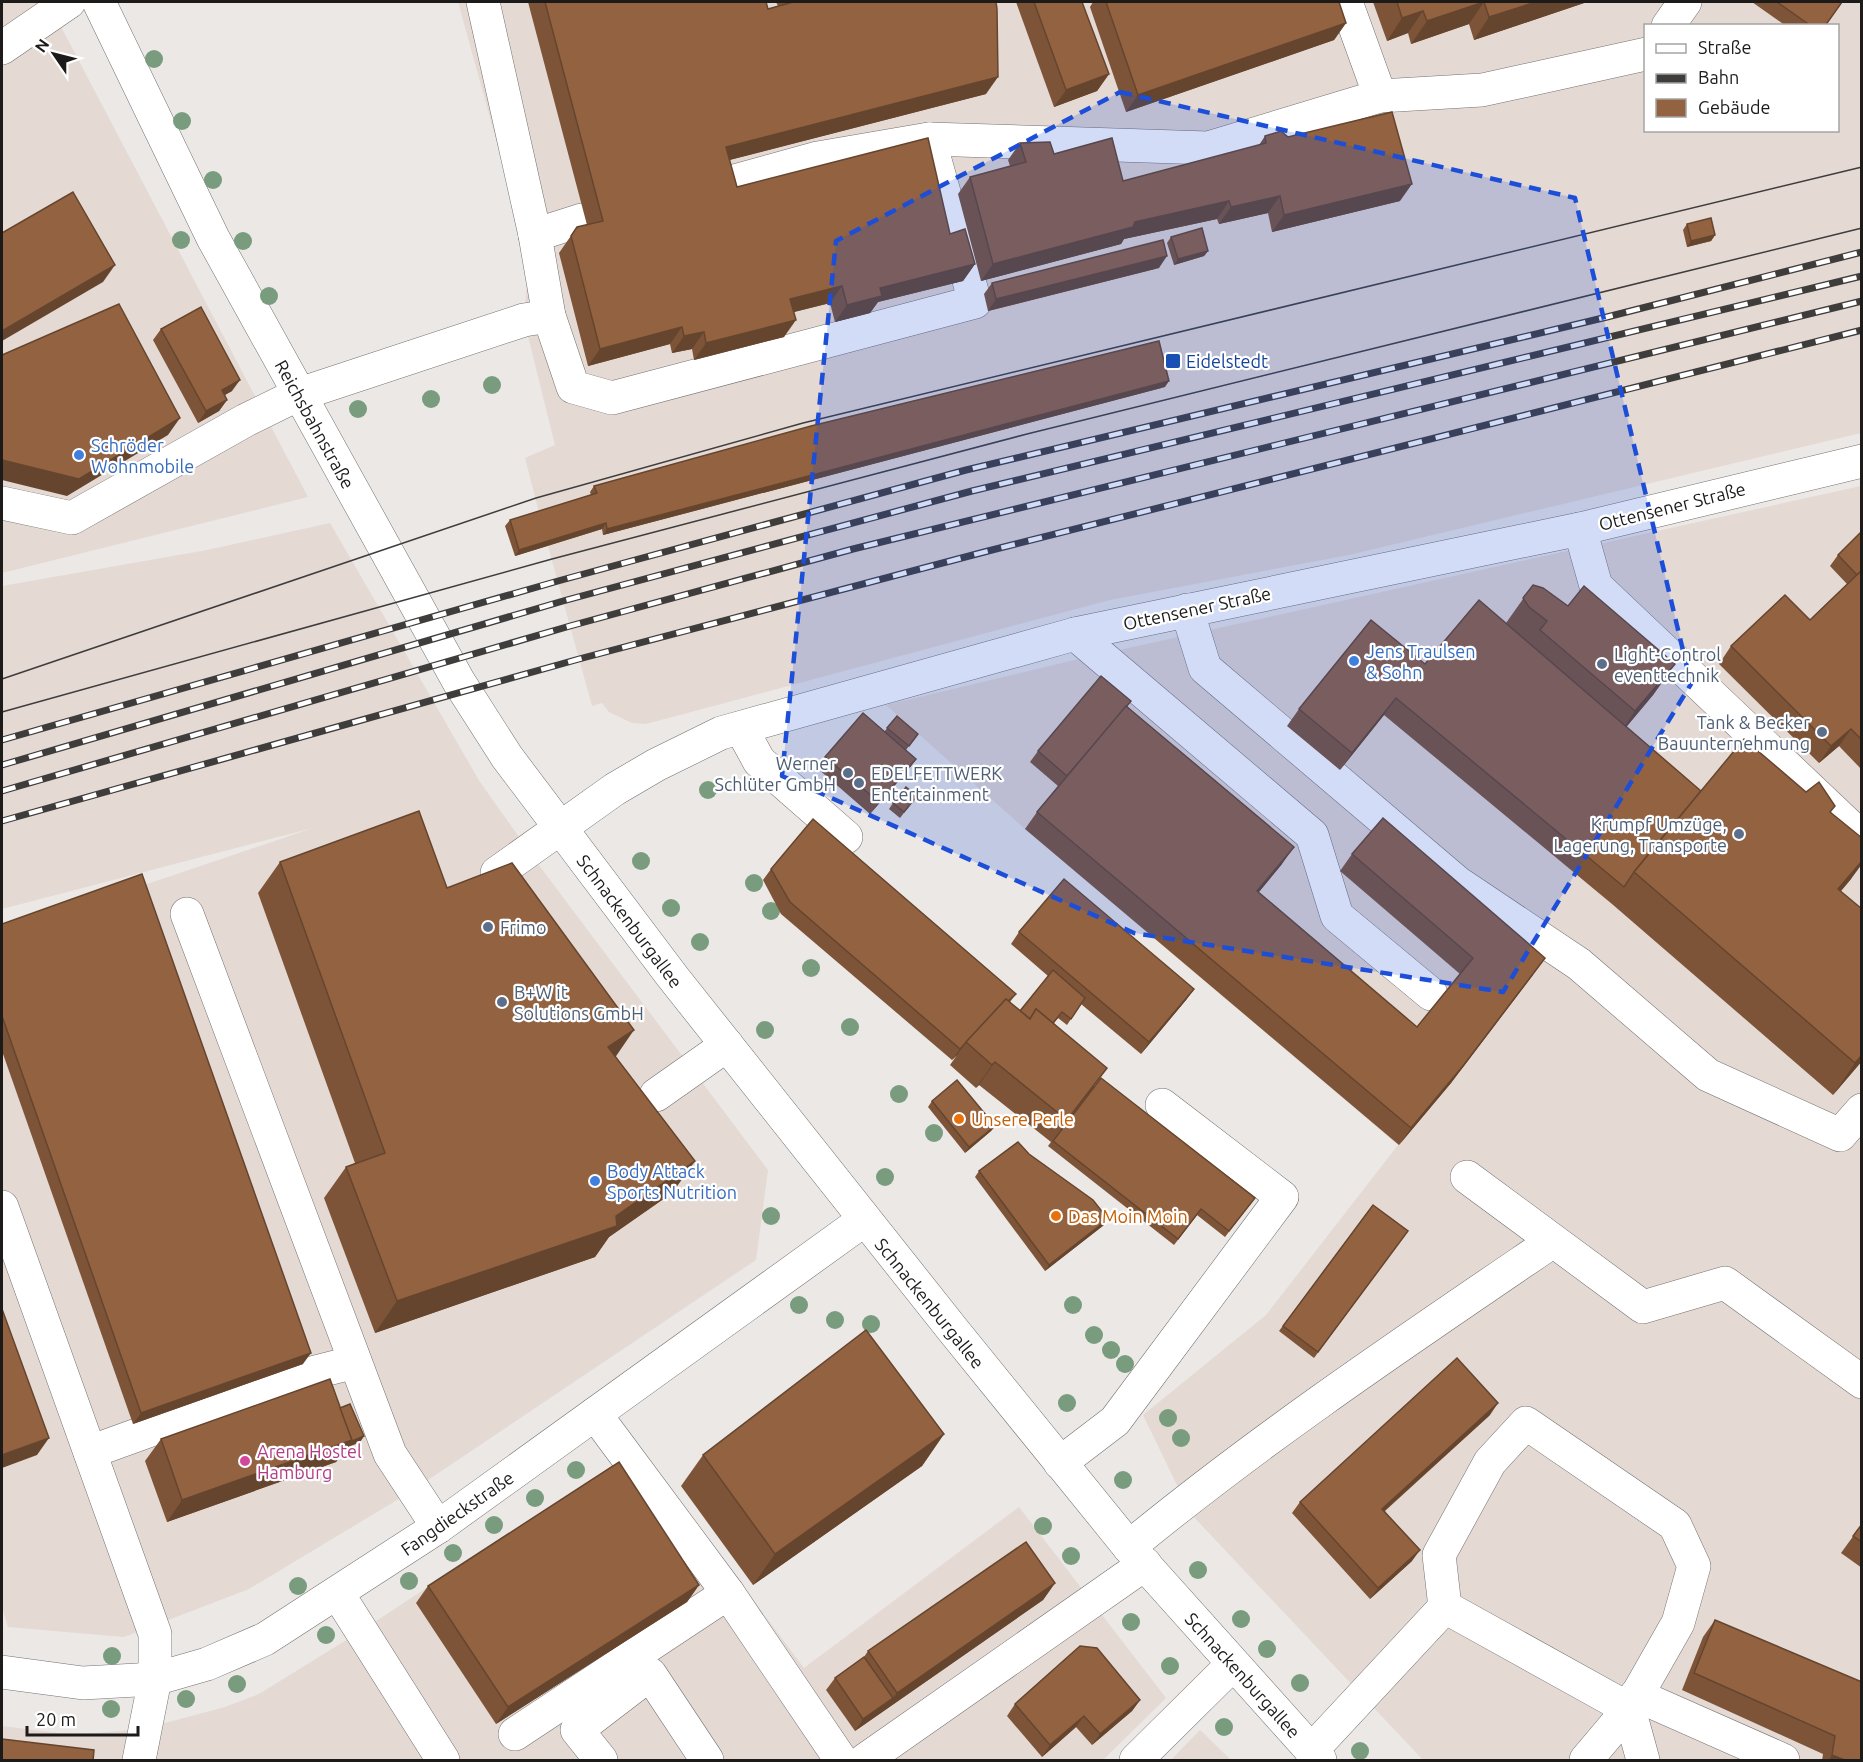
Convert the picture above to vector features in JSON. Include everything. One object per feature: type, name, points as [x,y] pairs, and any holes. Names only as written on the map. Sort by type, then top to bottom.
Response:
[{"type":"street","points":[[2,48],[69,2]]},
{"type":"street","name":"Reichsbahnstraße","points":[[99,2],[213,238],[297,395],[459,682],[507,757],[560,829]]},
{"type":"street","points":[[483,2],[535,235],[549,316],[573,387],[612,398],[975,302],[929,139]]},
{"type":"street","points":[[1346,2],[1380,96]]},
{"type":"street","points":[[1669,24],[1685,2]]},
{"type":"street","points":[[724,184],[818,158],[929,139],[1208,148],[1380,96],[1482,90],[1644,54]]},
{"type":"street","points":[[535,235],[582,220]]},
{"type":"street","points":[[2,503],[72,518],[246,420],[297,395],[524,320],[549,316]]},
{"type":"street","name":"Ottensener Straße","points":[[497,873],[615,789],[656,765],[721,733],[1076,634],[1580,529],[1862,461]]},
{"type":"street","points":[[1580,529],[1596,586],[1862,838]]},
{"type":"street","points":[[1187,610],[1205,668],[1458,883],[1579,964],[1708,1075],[1840,1135],[1862,1110]]},
{"type":"street","points":[[1076,634],[1312,835],[1337,916],[1431,994]]},
{"type":"street","points":[[741,728],[759,761],[846,837]]},
{"type":"street","name":"Schnackenburgallee","points":[[560,829],[864,1220],[1060,1463],[1233,1665],[1316,1756]]},
{"type":"street","points":[[187,914],[390,1454],[438,1527]]},
{"type":"street","points":[[656,1095],[727,1045]]},
{"type":"street","points":[[1060,1463],[1115,1421],[1282,1197],[1162,1105]]},
{"type":"street","points":[[1467,1177],[1643,1307],[1725,1283],[1862,1382]]},
{"type":"street","points":[[2,1207],[154,1634],[155,1679],[139,1761]]},
{"type":"street","name":"Fangdieckstraße","points":[[2,1672],[82,1683],[155,1679],[207,1664],[265,1639],[338,1594],[438,1527],[864,1220]]},
{"type":"street","points":[[866,1761],[1137,1555],[1203,1486],[1431,1324],[1553,1241]]},
{"type":"street","points":[[90,1452],[300,1376],[355,1362]]},
{"type":"street","points":[[595,1414],[729,1593],[841,1761]]},
{"type":"street","points":[[1316,1756],[1445,1607],[1439,1556],[1490,1462],[1526,1423],[1674,1525],[1694,1566],[1678,1623],[1633,1702],[1586,1761]]},
{"type":"street","points":[[515,1734],[729,1593]]},
{"type":"street","points":[[338,1594],[443,1761]]},
{"type":"street","points":[[1445,1607],[1633,1702],[1783,1761]]},
{"type":"street","points":[[1136,1761],[1233,1665]]},
{"type":"street","points":[[601,1761],[577,1730],[650,1674],[707,1761]]},
{"type":"street","points":[[1633,1702],[1643,1761]]},
{"type":"highlighted area","points":[[1120,92],[1575,198],[1691,684],[1503,992],[1134,933],[782,776],[836,241]]},
{"type":"shaded area","points":[[2,2],[48,2],[308,497],[2,573]]},
{"type":"shaded area","points":[[458,2],[1861,2],[1861,433],[1349,555],[1110,600],[646,724],[632,723],[609,712],[602,703],[592,706],[548,546],[515,556],[505,526],[540,516],[525,458],[555,445],[524,320],[529,259]]},
{"type":"shaded area","points":[[1861,486],[1861,1760],[1423,1760],[1191,1514],[1143,1415],[1266,1315],[1398,1145],[1025,829],[886,705],[1074,660]]},
{"type":"shaded area","points":[[330,523],[480,782],[541,868],[768,1170],[756,1260],[407,1494],[249,1589],[124,1637],[8,1627],[2,1607],[2,933],[313,828],[2,909],[2,586],[207,550]]},
{"type":"shaded area","points":[[639,1448],[804,1668],[1019,1507],[1166,1698],[1103,1760],[2,1760],[2,1726],[73,1735],[143,1729],[225,1707],[259,1694],[361,1631]]},
{"type":"shaded area","points":[[1200,1730],[1231,1760],[1171,1760]]},
{"type":"building","points":[[545,2],[766,2],[768,9],[793,2],[996,2],[998,77],[726,147],[737,187],[928,138],[950,234],[965,229],[975,264],[880,288],[882,296],[847,305],[842,286],[790,299],[796,320],[706,343],[704,332],[684,336],[682,327],[600,349],[571,236],[577,227],[603,221]]},
{"type":"building","points":[[1034,2],[1082,2],[1109,74],[1066,90]]},
{"type":"building","points":[[1106,2],[1339,2],[1346,23],[1138,95]]},
{"type":"building","points":[[1397,2],[1484,2],[1427,21],[1423,11],[1402,18]]},
{"type":"building","points":[[1484,2],[1536,2],[1489,17]]},
{"type":"building","points":[[1777,2],[1842,2],[1826,24],[1808,24]]},
{"type":"building","points":[[1392,112],[1412,184],[1284,215],[1280,196],[1231,207],[1229,201],[1135,222],[1133,227],[993,264],[970,177],[1026,162],[1020,143],[1050,142],[1054,154],[1112,138],[1123,181],[1266,143],[1265,136],[1281,131],[1288,137]]},
{"type":"building","points":[[73,192],[115,265],[2,331],[2,233]]},
{"type":"building","points":[[1711,218],[1715,235],[1691,241],[1687,224]]},
{"type":"building","points":[[1202,228],[1208,251],[1178,259],[1171,237]]},
{"type":"building","points":[[1163,240],[1167,256],[996,299],[992,283]]},
{"type":"building","points":[[119,304],[180,418],[79,479],[2,460],[2,355]]},
{"type":"building","points":[[201,307],[240,380],[222,390],[227,400],[206,411],[161,329]]},
{"type":"building","points":[[1159,341],[1169,381],[607,529],[606,523],[519,550],[510,520],[597,493],[594,486],[811,426]]},
{"type":"building","points":[[1862,531],[1862,570],[1857,575],[1838,555]]},
{"type":"building","points":[[1862,570],[1862,740],[1851,729],[1831,746],[1731,646],[1785,595],[1810,620]]},
{"type":"building","points":[[1533,585],[1543,588],[1568,606],[1584,586],[1675,664],[1635,711],[1540,630],[1547,621],[1529,607],[1523,598]]},
{"type":"building","points":[[1479,600],[1701,791],[1624,887],[1396,698],[1352,753],[1299,709],[1371,620],[1425,664]]},
{"type":"building","points":[[1101,676],[1131,701],[1067,776],[1038,751]]},
{"type":"building","points":[[1126,706],[1294,847],[1257,891],[1417,1027],[1473,958],[1352,854],[1383,818],[1545,958],[1463,1066],[1411,1128],[1037,812]]},
{"type":"building","points":[[863,713],[916,759],[879,802],[825,757]]},
{"type":"building","points":[[897,716],[918,734],[909,746],[887,728]]},
{"type":"building","points":[[1744,739],[1806,792],[1819,782],[1835,806],[1830,812],[1862,838],[1862,861],[1838,889],[1862,909],[1862,1055],[1855,1063],[1634,872]]},
{"type":"building","points":[[906,787],[917,796],[904,812],[893,803]]},
{"type":"building","points":[[419,811],[447,888],[512,863],[634,1030],[608,1047],[695,1161],[616,1216],[617,1226],[397,1301],[346,1167],[385,1153],[280,862]]},
{"type":"building","points":[[813,819],[1016,994],[1008,1001],[1006,999],[960,1049],[790,902],[771,869]]},
{"type":"building","points":[[142,874],[311,1353],[141,1413],[2,1016],[2,924]]},
{"type":"building","points":[[1064,879],[1194,989],[1149,1042],[1019,932]]},
{"type":"building","points":[[1053,970],[1085,998],[1071,1019],[1062,1012],[1053,1023],[1036,1009],[1030,1019],[1020,1011]]},
{"type":"building","points":[[1006,999],[1030,1019],[1036,1009],[1107,1068],[1067,1120],[995,1062],[992,1065],[966,1042]]},
{"type":"building","points":[[1101,1078],[1255,1198],[1229,1231],[1201,1209],[1178,1239],[1053,1141]]},
{"type":"building","name":"Unsere Perle","points":[[957,1080],[995,1126],[969,1147],[932,1101]]},
{"type":"building","name":"Das Moin Moin","points":[[1018,1142],[1029,1154],[1093,1200],[1108,1219],[1049,1265],[979,1171]]},
{"type":"building","points":[[1373,1205],[1408,1231],[1318,1352],[1283,1326]]},
{"type":"building","points":[[2,1309],[49,1438],[2,1455]]},
{"type":"building","points":[[866,1330],[944,1434],[775,1554],[703,1455]]},
{"type":"building","points":[[1457,1358],[1498,1403],[1382,1509],[1420,1550],[1378,1588],[1300,1502]]},
{"type":"building","points":[[330,1379],[352,1440],[182,1500],[161,1439]]},
{"type":"building","points":[[350,1404],[364,1436],[350,1442],[352,1440],[340,1408]]},
{"type":"building","points":[[619,1462],[699,1585],[508,1707],[428,1586]]},
{"type":"building","points":[[1862,1524],[1862,1542],[1853,1536]]},
{"type":"building","points":[[1026,1542],[1055,1583],[897,1693],[868,1651]]},
{"type":"building","points":[[1715,1620],[1862,1682],[1862,1761],[1847,1761],[1832,1755],[1835,1736],[1694,1673]]},
{"type":"building","points":[[1080,1646],[1097,1648],[1140,1700],[1100,1734],[1084,1716],[1050,1745],[1015,1704]]},
{"type":"building","points":[[864,1657],[893,1698],[863,1719],[835,1678]]},
{"type":"building","points":[[2,1739],[94,1750],[93,1761],[2,1761]]},
{"type":"tram line","points":[[2,679],[536,498],[803,423],[1862,167]]},
{"type":"tram line","points":[[2,712],[552,559],[1027,434],[1862,228]]},
{"type":"railway","points":[[2,740],[558,581],[966,470],[1607,317],[1862,252]]},
{"type":"railway","points":[[2,765],[563,601],[972,491],[1862,276]]},
{"type":"railway","points":[[2,791],[570,626],[853,549],[1862,301]]},
{"type":"railway","points":[[2,821],[579,659],[988,551],[1862,330]]},
{"type":"place","name":"Eidelstedt","points":[[1173,361]]},
{"type":"place","name":"Schröder Wohnmobile","points":[[79,455]]},
{"type":"place","name":"Jens Traulsen & Sohn","points":[[1354,661]]},
{"type":"place","name":"Light-Control eventtechnik","points":[[1602,664]]},
{"type":"place","name":"Tank & Becker Bauunternehmung","points":[[1822,732]]},
{"type":"place","name":"Werner Schlüter GmbH","points":[[848,773]]},
{"type":"place","name":"EDELFETTWERK Entertainment","points":[[859,783]]},
{"type":"place","name":"Krumpf Umzüge, Lagerung, Transporte","points":[[1739,834]]},
{"type":"place","name":"Frimo","points":[[488,927]]},
{"type":"place","name":"B+W it Solutions GmbH","points":[[502,1002]]},
{"type":"place","name":"Unsere Perle","points":[[959,1119]]},
{"type":"place","name":"Body Attack Sports Nutrition","points":[[595,1181]]},
{"type":"place","name":"Das Moin Moin","points":[[1056,1216]]},
{"type":"place","name":"Arena Hostel Hamburg","points":[[245,1461]]}]
